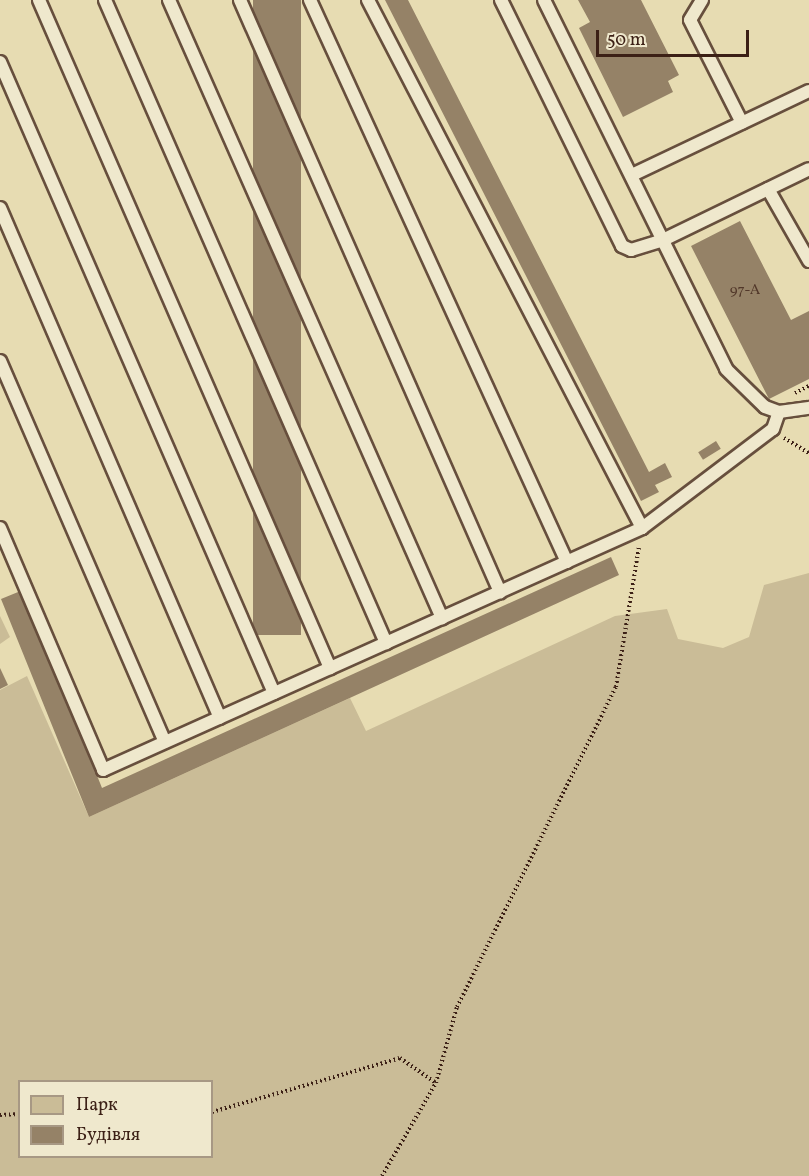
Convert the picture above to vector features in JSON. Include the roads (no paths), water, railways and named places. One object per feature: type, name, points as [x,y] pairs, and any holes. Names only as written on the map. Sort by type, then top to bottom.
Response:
[{"type":"lane","points":[[39,0],[330,668]]},
{"type":"lane","points":[[105,0],[386,643]]},
{"type":"lane","points":[[170,0],[442,618]]},
{"type":"lane","points":[[240,0],[500,592]]},
{"type":"lane","points":[[310,0],[567,562]]},
{"type":"lane","points":[[368,0],[642,528]]},
{"type":"lane","points":[[501,0],[622,246],[631,250],[663,240],[809,169]]},
{"type":"lane","points":[[544,0],[726,369],[765,407],[779,412],[809,408]]},
{"type":"lane","points":[[702,0],[690,20],[742,123]]},
{"type":"lane","points":[[0,62],[274,693]]},
{"type":"lane","points":[[632,175],[809,91]]},
{"type":"lane","points":[[768,189],[809,261]]},
{"type":"lane","points":[[0,208],[220,718]]},
{"type":"lane","points":[[0,361],[165,742]]},
{"type":"lane","points":[[0,528],[103,770],[642,528],[773,429],[779,412]]}]
